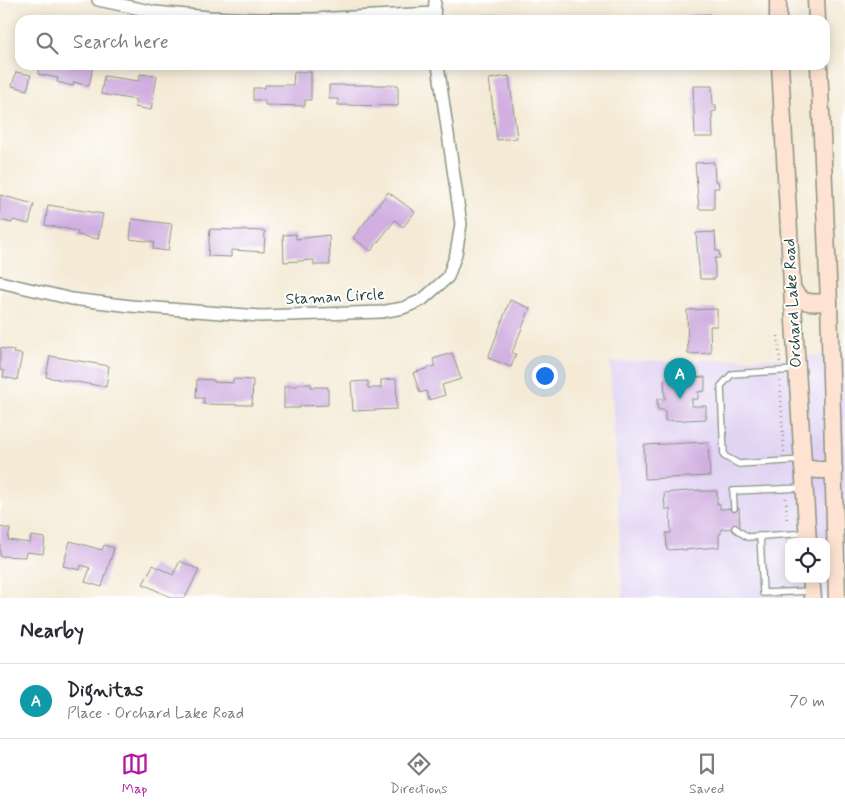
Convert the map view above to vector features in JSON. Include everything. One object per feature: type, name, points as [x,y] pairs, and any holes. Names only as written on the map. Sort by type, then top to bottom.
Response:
[{"type":"main road","points":[[778,0],[778,15]]},
{"type":"main road","points":[[816,0],[817,15]]},
{"type":"main road","name":"Orchard Lake Road","points":[[780,70],[808,537]]},
{"type":"main road","name":"Orchard Lake Road","points":[[819,70],[835,461],[837,598]]},
{"type":"main road","points":[[792,288],[801,300],[808,303],[829,302]]},
{"type":"main road","points":[[803,464],[818,470],[835,461]]},
{"type":"street","points":[[98,0],[155,12],[187,15]]},
{"type":"street","points":[[434,15],[435,0]]},
{"type":"street","name":"Staman Circle","points":[[0,282],[72,298],[131,306],[260,316],[381,312],[403,308],[422,300],[448,276],[456,254],[461,224],[439,70]]},
{"type":"lane","points":[[797,370],[732,374],[722,386],[724,456],[739,464],[803,464]]},
{"type":"lane","points":[[734,508],[734,492],[804,488]]},
{"type":"lane","points":[[735,528],[747,537],[808,537]]},
{"type":"lane","points":[[760,536],[763,593],[812,589]]},
{"type":"shaded area","points":[[845,354],[845,598],[623,598],[610,362],[779,358]]},
{"type":"building","points":[[39,70],[92,70],[89,86],[74,82],[73,86],[57,82],[58,78],[38,74]]},
{"type":"building","points":[[16,72],[31,75],[27,90],[12,86]]},
{"type":"building","points":[[294,72],[311,72],[311,100],[305,100],[305,106],[265,105],[265,100],[253,100],[253,88],[265,88],[265,85],[293,85]]},
{"type":"building","points":[[140,74],[157,76],[151,110],[135,107],[136,100],[101,94],[104,76],[139,81]]},
{"type":"building","points":[[509,76],[517,138],[497,140],[489,79]]},
{"type":"building","points":[[329,85],[398,85],[398,106],[338,105],[338,99],[329,99]]},
{"type":"building","points":[[693,86],[712,86],[713,105],[716,105],[716,111],[712,112],[713,137],[695,137]]},
{"type":"building","points":[[714,162],[715,181],[718,181],[719,188],[714,188],[714,209],[699,209],[695,163]]},
{"type":"building","points":[[388,192],[415,212],[403,227],[395,220],[371,251],[353,238]]},
{"type":"building","points":[[0,195],[34,204],[29,224],[13,220],[12,223],[0,220]]},
{"type":"building","points":[[48,205],[103,214],[98,239],[77,235],[78,231],[45,225]]},
{"type":"building","points":[[132,219],[172,224],[168,251],[153,249],[154,242],[130,239]]},
{"type":"building","points":[[210,229],[265,231],[264,252],[231,250],[231,257],[208,256]]},
{"type":"building","points":[[715,232],[716,251],[719,251],[720,258],[715,258],[715,279],[700,279],[696,233]]},
{"type":"building","points":[[296,234],[296,239],[329,235],[330,265],[314,265],[314,260],[284,262],[283,235]]},
{"type":"building","points":[[510,300],[530,308],[512,353],[516,354],[511,367],[488,358]]},
{"type":"building","points":[[717,309],[717,326],[710,326],[711,353],[688,354],[687,310]]},
{"type":"building","points":[[0,348],[14,350],[13,353],[22,354],[17,380],[3,377],[4,371],[0,370]]},
{"type":"building","points":[[452,353],[461,379],[442,385],[445,395],[429,400],[426,391],[420,393],[413,373],[435,366],[433,359]]},
{"type":"building","points":[[50,356],[109,366],[106,387],[46,377]]},
{"type":"building","points":[[705,377],[705,391],[698,392],[698,399],[692,399],[692,406],[706,406],[706,419],[665,421],[665,410],[658,410],[657,399],[665,399],[664,379]]},
{"type":"building","points":[[197,379],[233,383],[233,379],[253,380],[252,405],[203,404],[204,398],[196,398]]},
{"type":"building","points":[[396,379],[397,409],[353,411],[351,382],[368,381],[368,388],[381,388],[381,380]]},
{"type":"building","points":[[297,384],[311,384],[311,387],[328,387],[328,405],[284,408],[284,386],[297,386]]},
{"type":"building","points":[[708,442],[710,476],[645,479],[644,445]]},
{"type":"building","points":[[700,490],[717,491],[717,504],[720,504],[720,509],[739,508],[740,528],[721,529],[719,547],[667,550],[666,533],[671,533],[670,509],[665,509],[664,493]]},
{"type":"building","points":[[0,527],[10,529],[8,540],[30,543],[31,536],[45,538],[43,554],[26,552],[25,557],[0,556]]},
{"type":"building","points":[[70,541],[102,550],[104,545],[114,548],[102,587],[85,582],[90,568],[81,565],[80,570],[63,566]]},
{"type":"building","points":[[180,561],[199,570],[185,598],[172,598],[143,584],[153,565],[173,575]]},
{"type":"place","name":"Dignitas","points":[[680,399]]}]
